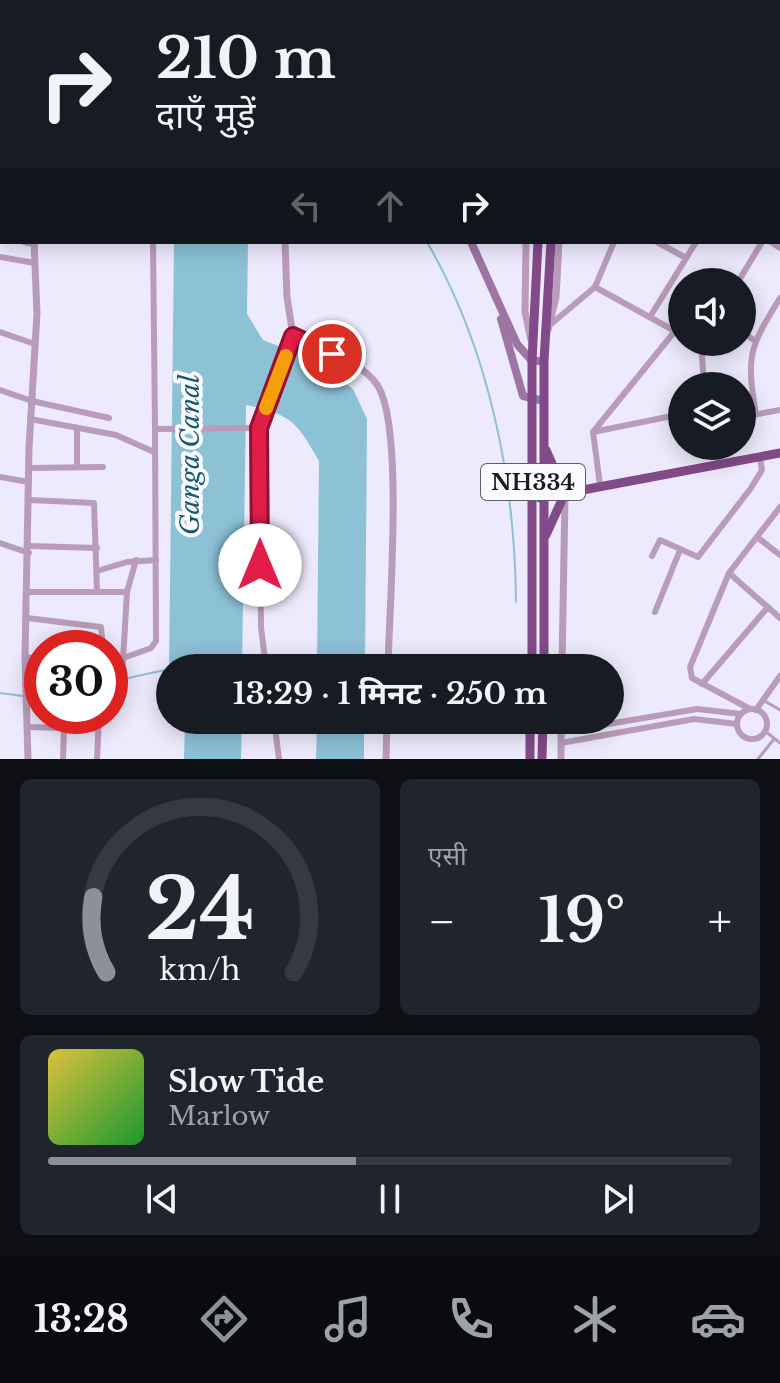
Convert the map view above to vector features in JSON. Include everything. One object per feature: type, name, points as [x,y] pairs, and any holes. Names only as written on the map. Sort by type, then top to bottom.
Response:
[{"type":"highway","name":"NH334","points":[[538,244],[532,401],[543,542],[544,654]]},
{"type":"highway","name":"NH334","points":[[532,654],[551,244]]},
{"type":"highway","points":[[543,444],[565,493],[543,542]]},
{"type":"highway","points":[[538,498],[780,453]]},
{"type":"highway","points":[[530,734],[530,759]]},
{"type":"highway","points":[[542,759],[543,734]]},
{"type":"main road","points":[[472,244],[517,344],[532,361],[544,361]]},
{"type":"main road","points":[[496,299],[523,396],[532,401],[544,401]]},
{"type":"street","points":[[26,630],[30,419],[35,344],[34,244]]},
{"type":"street","points":[[128,658],[151,648],[156,641],[153,244]]},
{"type":"street","points":[[264,654],[261,627],[259,428],[292,340],[285,244]]},
{"type":"street","points":[[526,244],[525,312],[532,346]]},
{"type":"street","points":[[545,335],[551,324],[556,297],[559,244]]},
{"type":"street","points":[[551,324],[595,287],[613,244]]},
{"type":"street","points":[[661,244],[686,258]]},
{"type":"street","points":[[650,317],[695,244]]},
{"type":"street","points":[[746,268],[761,244]]},
{"type":"street","points":[[0,257],[35,263]]},
{"type":"street","points":[[595,287],[668,327]]},
{"type":"street","points":[[756,337],[780,298]]},
{"type":"street","points":[[0,332],[35,344]]},
{"type":"street","points":[[292,340],[368,374],[378,386],[388,411],[392,467],[388,654]]},
{"type":"street","points":[[600,485],[593,432],[668,340]]},
{"type":"street","points":[[0,390],[32,401],[109,418]]},
{"type":"street","points":[[756,414],[780,410]]},
{"type":"street","points":[[593,432],[668,417]]},
{"type":"street","points":[[30,419],[116,435],[154,452]]},
{"type":"street","points":[[77,428],[77,467]]},
{"type":"street","points":[[155,429],[259,428]]},
{"type":"street","points":[[652,556],[660,540],[698,557],[751,488],[762,470],[760,457]]},
{"type":"street","points":[[29,468],[103,467]]},
{"type":"street","points":[[0,477],[29,482]]},
{"type":"street","points":[[562,654],[565,493]]},
{"type":"street","points":[[29,500],[94,503],[97,591]]},
{"type":"street","points":[[741,714],[737,724],[740,733],[748,738],[758,738],[765,731],[764,716],[692,678],[690,667],[729,573],[780,508]]},
{"type":"street","points":[[757,537],[780,555]]},
{"type":"street","points":[[0,543],[29,550],[97,548]]},
{"type":"street","points":[[655,612],[680,550]]},
{"type":"street","points":[[97,571],[136,560],[156,560]]},
{"type":"street","points":[[125,630],[127,592],[136,560]]},
{"type":"street","points":[[729,573],[780,618]]},
{"type":"street","points":[[29,592],[127,592]]},
{"type":"street","points":[[702,684],[768,607]]},
{"type":"street","points":[[27,618],[101,627],[101,630]]},
{"type":"street","points":[[624,721],[697,709],[741,714],[753,710],[780,676]]},
{"type":"street","points":[[561,743],[694,719],[737,724]]},
{"type":"street","points":[[28,759],[29,734]]},
{"type":"street","points":[[63,759],[64,734]]},
{"type":"street","points":[[97,759],[98,734]]},
{"type":"street","points":[[276,734],[279,759]]},
{"type":"street","points":[[386,759],[387,734]]},
{"type":"street","points":[[561,734],[561,759]]},
{"type":"lane","points":[[762,699],[780,710]]},
{"type":"lane","points":[[765,731],[780,743]]},
{"type":"lane","points":[[758,759],[774,739]]},
{"type":"water","name":"Ganga Canal","points":[[174,244],[248,244],[247,314],[263,340],[315,360],[353,389],[367,419],[365,654],[317,654],[319,461],[305,437],[291,422],[273,412],[246,405],[242,654],[169,654]]},
{"type":"water","points":[[185,734],[242,734],[241,759],[184,759]]},
{"type":"water","points":[[317,734],[364,734],[364,759],[316,759]]},
{"type":"waterway","points":[[428,244],[467,326],[494,416],[510,509],[516,602]]},
{"type":"waterway","points":[[128,678],[156,672]]},
{"type":"waterway","points":[[0,693],[23,696]]},
{"type":"slow traffic","points":[[266,408],[286,356]]},
{"type":"route","points":[[260,565],[259,428],[262,417],[293,336],[332,354]]}]
